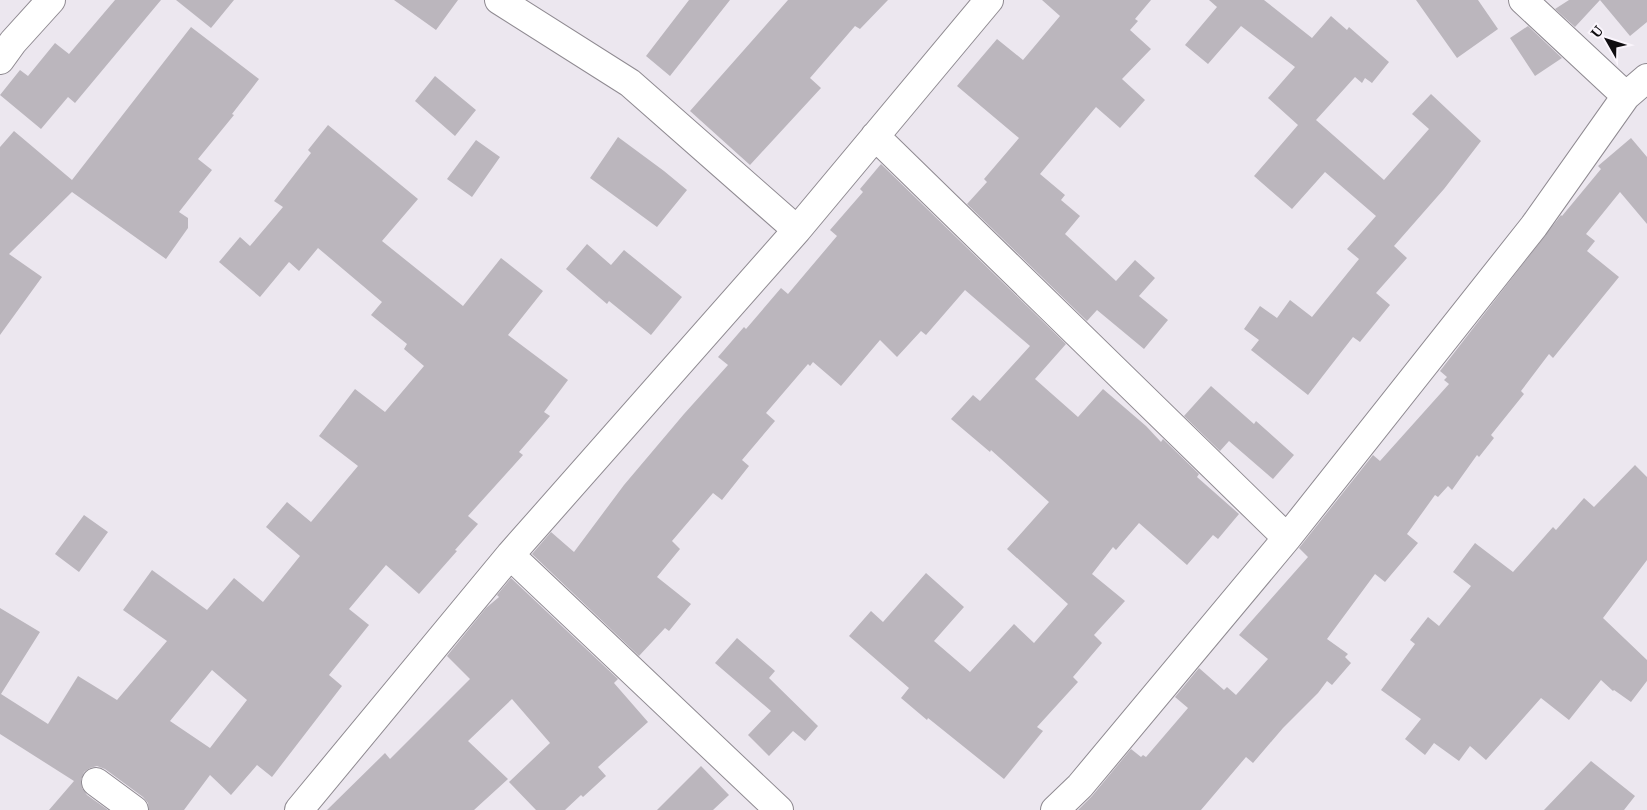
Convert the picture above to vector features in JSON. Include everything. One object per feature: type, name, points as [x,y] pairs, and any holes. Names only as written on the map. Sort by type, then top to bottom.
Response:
[{"type":"street","points":[[0,60],[13,42],[51,0]]},
{"type":"street","points":[[499,0],[630,83],[797,230]]},
{"type":"street","points":[[299,810],[510,555],[797,230],[989,0]]},
{"type":"street","points":[[1523,0],[1626,96]]},
{"type":"street","points":[[1055,810],[1080,786],[1287,538],[1534,226],[1626,96],[1647,78]]},
{"type":"street","points":[[875,136],[1287,538]]},
{"type":"street","points":[[510,555],[779,810]]},
{"type":"street","points":[[96,782],[134,810]]},
{"type":"building","points":[[115,0],[161,0],[75,103],[68,97],[41,129],[0,95],[20,70],[28,76],[55,43],[69,54]]},
{"type":"building","points":[[176,0],[234,0],[211,28]]},
{"type":"building","points":[[394,0],[458,0],[436,30]]},
{"type":"building","points":[[689,0],[730,0],[670,76],[646,56]]},
{"type":"building","points":[[788,0],[888,0],[860,29],[855,26],[810,78],[821,88],[750,165],[690,111]]},
{"type":"building","points":[[1042,0],[1151,0],[1135,19],[1138,21],[1130,30],[1151,49],[1122,79],[1145,100],[1120,128],[1096,107],[1040,174],[1065,195],[1061,200],[1080,216],[1065,234],[1116,281],[1135,260],[1155,278],[1139,296],[1168,320],[1144,349],[1097,310],[1087,321],[967,204],[987,182],[984,179],[1019,138],[957,86],[997,39],[1023,60],[1060,16]]},
{"type":"building","points":[[1209,0],[1264,0],[1312,38],[1331,16],[1347,30],[1349,27],[1389,62],[1372,83],[1365,78],[1362,83],[1355,77],[1316,120],[1384,180],[1429,129],[1412,114],[1431,94],[1481,141],[1444,189],[1394,246],[1407,258],[1376,293],[1390,305],[1360,342],[1353,337],[1308,395],[1251,350],[1259,340],[1244,329],[1260,306],[1277,318],[1290,300],[1312,317],[1359,259],[1347,249],[1376,216],[1325,172],[1292,209],[1254,176],[1298,125],[1268,98],[1295,67],[1241,26],[1208,64],[1185,45],[1217,7]]},
{"type":"building","points":[[1416,0],[1478,0],[1498,29],[1457,58]]},
{"type":"building","points":[[1569,0],[1600,0],[1575,27],[1555,9]]},
{"type":"building","points":[[1600,0],[1647,0],[1647,22],[1630,36]]},
{"type":"building","points":[[1528,26],[1562,58],[1535,76],[1510,38]]},
{"type":"building","points":[[191,27],[259,79],[232,114],[234,115],[198,159],[212,170],[179,212],[188,218],[188,228],[166,259],[72,192],[9,254],[42,277],[0,335],[0,147],[14,131],[72,180]]},
{"type":"building","points":[[435,76],[476,110],[455,136],[415,101]]},
{"type":"building","points":[[328,125],[418,199],[382,241],[463,306],[501,258],[543,291],[508,335],[568,380],[544,412],[550,416],[519,452],[523,455],[468,516],[478,524],[419,594],[386,565],[349,609],[369,625],[329,675],[342,686],[272,777],[257,765],[231,795],[210,775],[184,810],[149,810],[148,803],[143,797],[105,769],[97,766],[84,772],[81,780],[82,788],[87,795],[108,810],[49,810],[74,781],[0,734],[0,608],[40,632],[1,694],[48,724],[78,676],[117,700],[167,641],[123,610],[152,570],[207,610],[234,578],[263,602],[300,556],[266,527],[287,502],[311,522],[358,466],[319,436],[355,389],[385,412],[424,366],[404,349],[407,344],[371,315],[382,302],[318,248],[299,271],[289,262],[260,297],[219,262],[240,237],[250,246],[283,207],[274,201],[311,153],[308,150]],"holes":[[[212,670],[247,700],[210,748],[170,721]]]},
{"type":"building","points":[[618,137],[687,190],[657,227],[590,178]]},
{"type":"building","points":[[1631,138],[1647,157],[1647,224],[1620,192],[1586,234],[1595,241],[1587,251],[1619,277],[1553,358],[1549,354],[1521,391],[1524,394],[1491,435],[1494,438],[1479,457],[1477,455],[1452,490],[1448,486],[1438,497],[1435,495],[1407,534],[1418,543],[1385,582],[1375,574],[1327,639],[1348,654],[1345,657],[1351,663],[1332,685],[1327,681],[1253,763],[1246,757],[1201,810],[1078,810],[1131,749],[1141,757],[1143,755],[1146,757],[1188,708],[1175,697],[1199,668],[1224,690],[1227,687],[1236,695],[1268,659],[1239,635],[1308,557],[1299,548],[1373,455],[1380,461],[1449,384],[1444,380],[1447,377],[1440,371],[1561,215],[1601,169],[1598,166]]},
{"type":"building","points":[[476,140],[500,157],[472,197],[447,179]]},
{"type":"building","points":[[881,164],[1066,344],[1035,379],[1078,417],[1103,389],[1146,426],[1161,442],[1163,439],[1199,474],[1197,477],[1239,514],[1218,539],[1213,535],[1187,565],[1139,523],[1116,550],[1113,547],[1092,574],[1125,601],[1094,635],[1102,643],[1073,677],[1078,682],[1037,727],[1043,731],[1004,779],[901,698],[909,688],[849,636],[871,611],[883,622],[926,573],[964,607],[934,641],[970,672],[1014,624],[1034,643],[1068,604],[1007,549],[1049,502],[991,450],[990,452],[951,419],[973,395],[980,401],[1030,346],[965,290],[926,335],[921,331],[897,357],[880,340],[841,386],[813,362],[810,366],[808,364],[766,413],[775,421],[742,460],[749,466],[722,500],[713,493],[672,541],[680,549],[657,577],[691,604],[669,631],[665,628],[639,656],[532,554],[551,532],[574,552],[624,485],[728,365],[718,357],[744,327],[746,329],[781,288],[788,294],[837,236],[830,230],[863,192],[860,189]]},
{"type":"building","points":[[587,244],[611,265],[624,250],[682,297],[651,335],[609,301],[607,304],[566,269]]},
{"type":"building","points":[[1211,386],[1254,424],[1256,421],[1294,455],[1273,479],[1229,441],[1220,451],[1184,416]]},
{"type":"building","points":[[1635,465],[1647,477],[1647,560],[1603,618],[1647,660],[1647,681],[1631,702],[1613,691],[1601,680],[1569,720],[1541,698],[1486,760],[1470,746],[1459,761],[1434,743],[1425,755],[1405,739],[1421,719],[1381,690],[1415,644],[1410,640],[1428,617],[1439,626],[1471,586],[1453,572],[1475,543],[1513,572],[1553,527],[1556,530],[1584,498],[1594,507]]},
{"type":"building","points":[[84,515],[108,532],[79,572],[55,554]]},
{"type":"building","points":[[511,578],[618,679],[614,683],[648,722],[598,767],[606,776],[565,810],[536,810],[509,782],[550,743],[512,699],[468,741],[508,779],[474,810],[327,810],[385,753],[390,759],[470,679],[447,656],[486,608],[499,597],[497,595]]},
{"type":"building","points":[[737,638],[775,671],[769,678],[818,726],[805,741],[793,731],[769,756],[748,735],[771,711],[715,663]]},
{"type":"building","points":[[1591,761],[1635,796],[1624,810],[1544,810]]},
{"type":"building","points":[[701,766],[729,795],[713,810],[657,810]]}]
